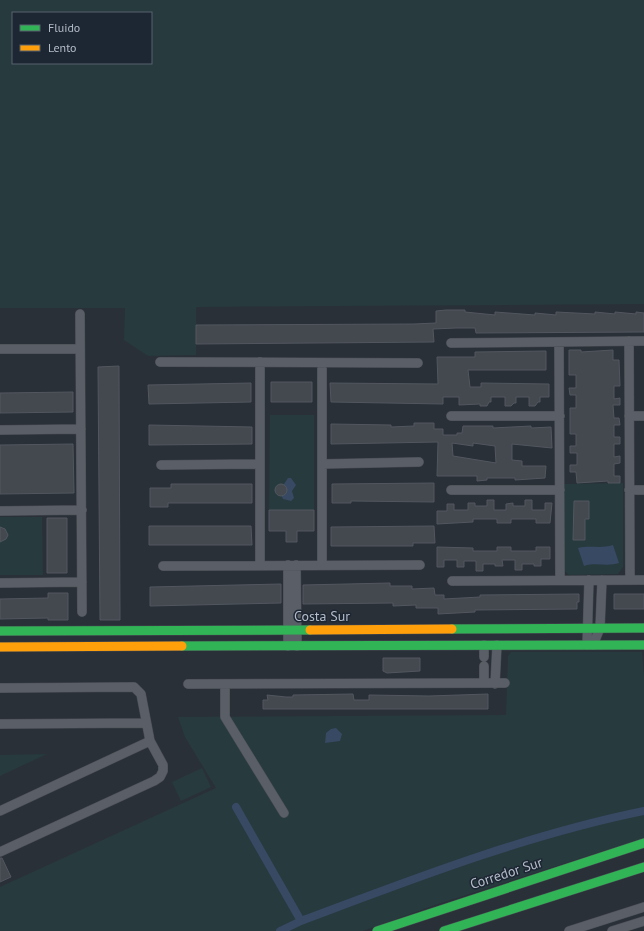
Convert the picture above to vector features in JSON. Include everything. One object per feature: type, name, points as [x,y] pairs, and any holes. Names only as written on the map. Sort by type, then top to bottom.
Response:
[{"type":"main road","name":"Costa Sur","points":[[0,631],[644,628]]},
{"type":"main road","points":[[0,647],[644,645]]},
{"type":"main road","name":"Corredor Sur","points":[[377,931],[644,843]]},
{"type":"main road","points":[[444,931],[644,867]]},
{"type":"street","points":[[80,314],[82,612]]},
{"type":"street","points":[[629,341],[630,580]]},
{"type":"street","points":[[451,343],[644,341]]},
{"type":"street","points":[[559,342],[560,580]]},
{"type":"street","points":[[0,349],[80,349]]},
{"type":"street","points":[[160,362],[418,363]]},
{"type":"street","points":[[260,362],[260,565]]},
{"type":"street","points":[[322,363],[322,565]]},
{"type":"street","points":[[450,416],[560,416]]},
{"type":"street","points":[[629,416],[644,416]]},
{"type":"street","points":[[0,430],[81,429]]},
{"type":"street","points":[[322,464],[420,462]]},
{"type":"street","points":[[161,465],[260,464]]},
{"type":"street","points":[[451,490],[560,490]]},
{"type":"street","points":[[629,490],[644,490]]},
{"type":"street","points":[[0,510],[82,510]]},
{"type":"street","points":[[292,565],[293,646]]},
{"type":"street","points":[[163,566],[420,565]]},
{"type":"street","points":[[589,580],[588,628],[590,645]]},
{"type":"street","points":[[590,645],[600,628],[602,580]]},
{"type":"street","points":[[452,581],[644,580]]},
{"type":"street","points":[[0,583],[82,582]]},
{"type":"street","points":[[484,645],[484,684]]},
{"type":"street","points":[[495,684],[497,645]]},
{"type":"street","points":[[188,684],[505,683]]},
{"type":"street","points":[[225,684],[225,717],[284,813]]},
{"type":"street","points":[[0,688],[134,687],[141,694],[145,723],[150,741],[163,765],[163,771],[160,777],[0,852]]},
{"type":"street","points":[[0,724],[145,723]]},
{"type":"street","points":[[0,811],[150,741]]},
{"type":"street","points":[[569,931],[644,907]]},
{"type":"street","points":[[612,931],[644,921]]},
{"type":"green space","points":[[0,0],[644,0],[644,304],[196,307],[196,355],[148,356],[124,340],[125,308],[0,308]]},
{"type":"green space","points":[[270,415],[314,415],[314,510],[269,510]]},
{"type":"green space","points":[[623,483],[623,567],[618,574],[569,575],[565,571],[564,484]]},
{"type":"green space","points":[[0,517],[42,517],[43,575],[0,575]]},
{"type":"green space","points":[[511,652],[642,652],[644,676],[644,838],[435,905],[363,931],[0,931],[0,887],[216,788],[185,737],[178,717],[506,715],[508,656]]},
{"type":"green space","points":[[47,754],[0,776],[0,755]]},
{"type":"green space","points":[[202,768],[211,787],[181,801],[172,782]]},
{"type":"water","points":[[288,478],[291,478],[296,485],[292,491],[294,498],[291,501],[283,499],[281,492],[282,487]]},
{"type":"water","points":[[613,545],[619,563],[610,565],[593,564],[584,566],[578,548],[604,547]]},
{"type":"water","points":[[336,728],[342,734],[340,741],[325,743],[326,733],[331,729]]},
{"type":"building","points":[[465,310],[465,312],[495,315],[495,312],[556,315],[556,312],[595,314],[595,312],[615,314],[615,312],[636,314],[636,312],[644,313],[644,332],[476,333],[475,328],[456,328],[433,329],[434,342],[196,344],[196,325],[436,323],[436,311]]},
{"type":"building","points":[[569,350],[581,350],[581,352],[613,350],[613,360],[619,360],[620,386],[614,386],[614,399],[620,398],[620,405],[613,405],[614,418],[619,418],[620,425],[614,425],[614,437],[620,437],[620,444],[614,444],[614,457],[620,456],[620,463],[614,464],[614,476],[620,476],[620,483],[608,483],[608,481],[577,483],[576,472],[570,472],[570,465],[577,465],[577,453],[570,453],[570,446],[576,446],[576,434],[570,434],[570,408],[576,408],[576,395],[570,395],[569,388],[576,388],[576,375],[569,375]]},
{"type":"building","points":[[546,351],[546,370],[468,370],[470,387],[481,387],[481,383],[549,384],[549,397],[540,397],[540,402],[538,402],[535,406],[529,406],[529,397],[516,397],[516,403],[511,406],[505,406],[505,397],[491,397],[491,402],[489,402],[487,406],[480,406],[480,404],[459,405],[459,397],[443,397],[443,404],[331,402],[330,383],[438,384],[437,357],[475,357],[475,352]]},
{"type":"building","points":[[119,366],[120,620],[100,620],[98,367]]},
{"type":"building","points":[[271,382],[312,382],[312,402],[271,402]]},
{"type":"building","points":[[251,383],[251,402],[149,404],[148,385]]},
{"type":"building","points":[[73,392],[73,412],[0,413],[0,393]]},
{"type":"building","points":[[414,423],[434,423],[434,429],[443,429],[443,435],[457,435],[457,433],[462,433],[463,426],[493,426],[493,428],[531,426],[531,428],[551,427],[552,448],[512,444],[512,460],[522,461],[522,466],[546,466],[545,478],[515,480],[515,478],[487,478],[487,480],[477,481],[477,476],[437,476],[438,442],[331,444],[331,424],[391,425],[391,427],[414,426]],"holes":[[[452,443],[473,446],[473,443],[495,446],[496,463],[453,456]]]},
{"type":"building","points":[[149,425],[252,427],[252,444],[149,445]]},
{"type":"building","points":[[73,444],[74,493],[0,494],[0,445]]},
{"type":"building","points":[[434,483],[434,502],[351,501],[351,503],[332,503],[332,484]]},
{"type":"building","points":[[171,484],[252,484],[252,503],[168,503],[168,507],[150,507],[150,488],[171,488]]},
{"type":"building","points":[[281,484],[285,486],[287,490],[285,494],[281,496],[277,494],[275,490],[277,486]]},
{"type":"building","points":[[487,500],[494,500],[494,510],[506,510],[506,504],[513,503],[513,506],[525,506],[525,500],[532,500],[532,510],[545,510],[545,503],[552,503],[550,523],[536,523],[536,519],[511,519],[511,523],[497,523],[497,519],[473,519],[473,522],[437,524],[437,511],[447,511],[447,504],[454,504],[454,510],[468,510],[468,503],[475,503],[475,506],[487,506]]},
{"type":"building","points":[[574,501],[589,501],[589,519],[585,519],[585,540],[573,540]]},
{"type":"building","points":[[269,510],[314,510],[314,531],[297,531],[297,542],[286,542],[286,531],[269,531]]},
{"type":"building","points":[[47,518],[67,518],[67,573],[47,573]]},
{"type":"building","points":[[149,526],[251,526],[252,545],[149,545]]},
{"type":"building","points":[[434,526],[435,543],[413,543],[413,546],[331,546],[331,527]]},
{"type":"building","points":[[0,527],[5,529],[8,535],[6,539],[0,542]]},
{"type":"building","points":[[437,547],[473,548],[473,551],[497,551],[497,547],[511,547],[511,551],[536,551],[536,547],[550,547],[550,559],[541,559],[541,566],[534,566],[534,564],[522,564],[522,570],[515,570],[515,560],[502,560],[503,566],[483,564],[483,571],[476,571],[476,561],[464,561],[464,567],[457,567],[457,560],[444,560],[444,567],[437,567]]},
{"type":"building","points":[[390,583],[390,586],[412,586],[412,589],[434,588],[435,595],[444,595],[444,599],[480,597],[480,595],[579,594],[579,602],[577,602],[577,609],[475,610],[475,612],[438,614],[438,608],[416,608],[416,605],[393,606],[393,603],[303,604],[303,585]]},
{"type":"building","points":[[281,584],[281,603],[150,606],[150,587]]},
{"type":"building","points":[[48,593],[68,593],[68,620],[48,620],[48,618],[0,619],[0,599],[48,598]]},
{"type":"building","points":[[614,594],[644,594],[644,609],[614,609]]},
{"type":"building","points":[[383,658],[420,658],[420,671],[387,673],[383,671]]},
{"type":"building","points":[[353,694],[354,700],[369,700],[369,695],[429,696],[488,694],[488,709],[263,709],[263,700],[268,700],[267,695],[293,697],[293,695]]},
{"type":"building","points":[[0,858],[2,858],[11,877],[0,882]]},
{"type":"waterway","points":[[236,807],[301,921],[280,931]]},
{"type":"waterway","points":[[301,921],[428,874],[513,845],[556,832],[644,811]]},
{"type":"traffic: fast","points":[[452,629],[644,628]]},
{"type":"traffic: fast","points":[[0,631],[310,630]]},
{"type":"traffic: fast","points":[[182,646],[644,645]]},
{"type":"traffic: fast","points":[[377,931],[644,843]]},
{"type":"traffic: fast","points":[[444,931],[644,867]]},
{"type":"traffic: slow","points":[[310,630],[452,629]]},
{"type":"traffic: slow","points":[[0,647],[182,646]]}]
